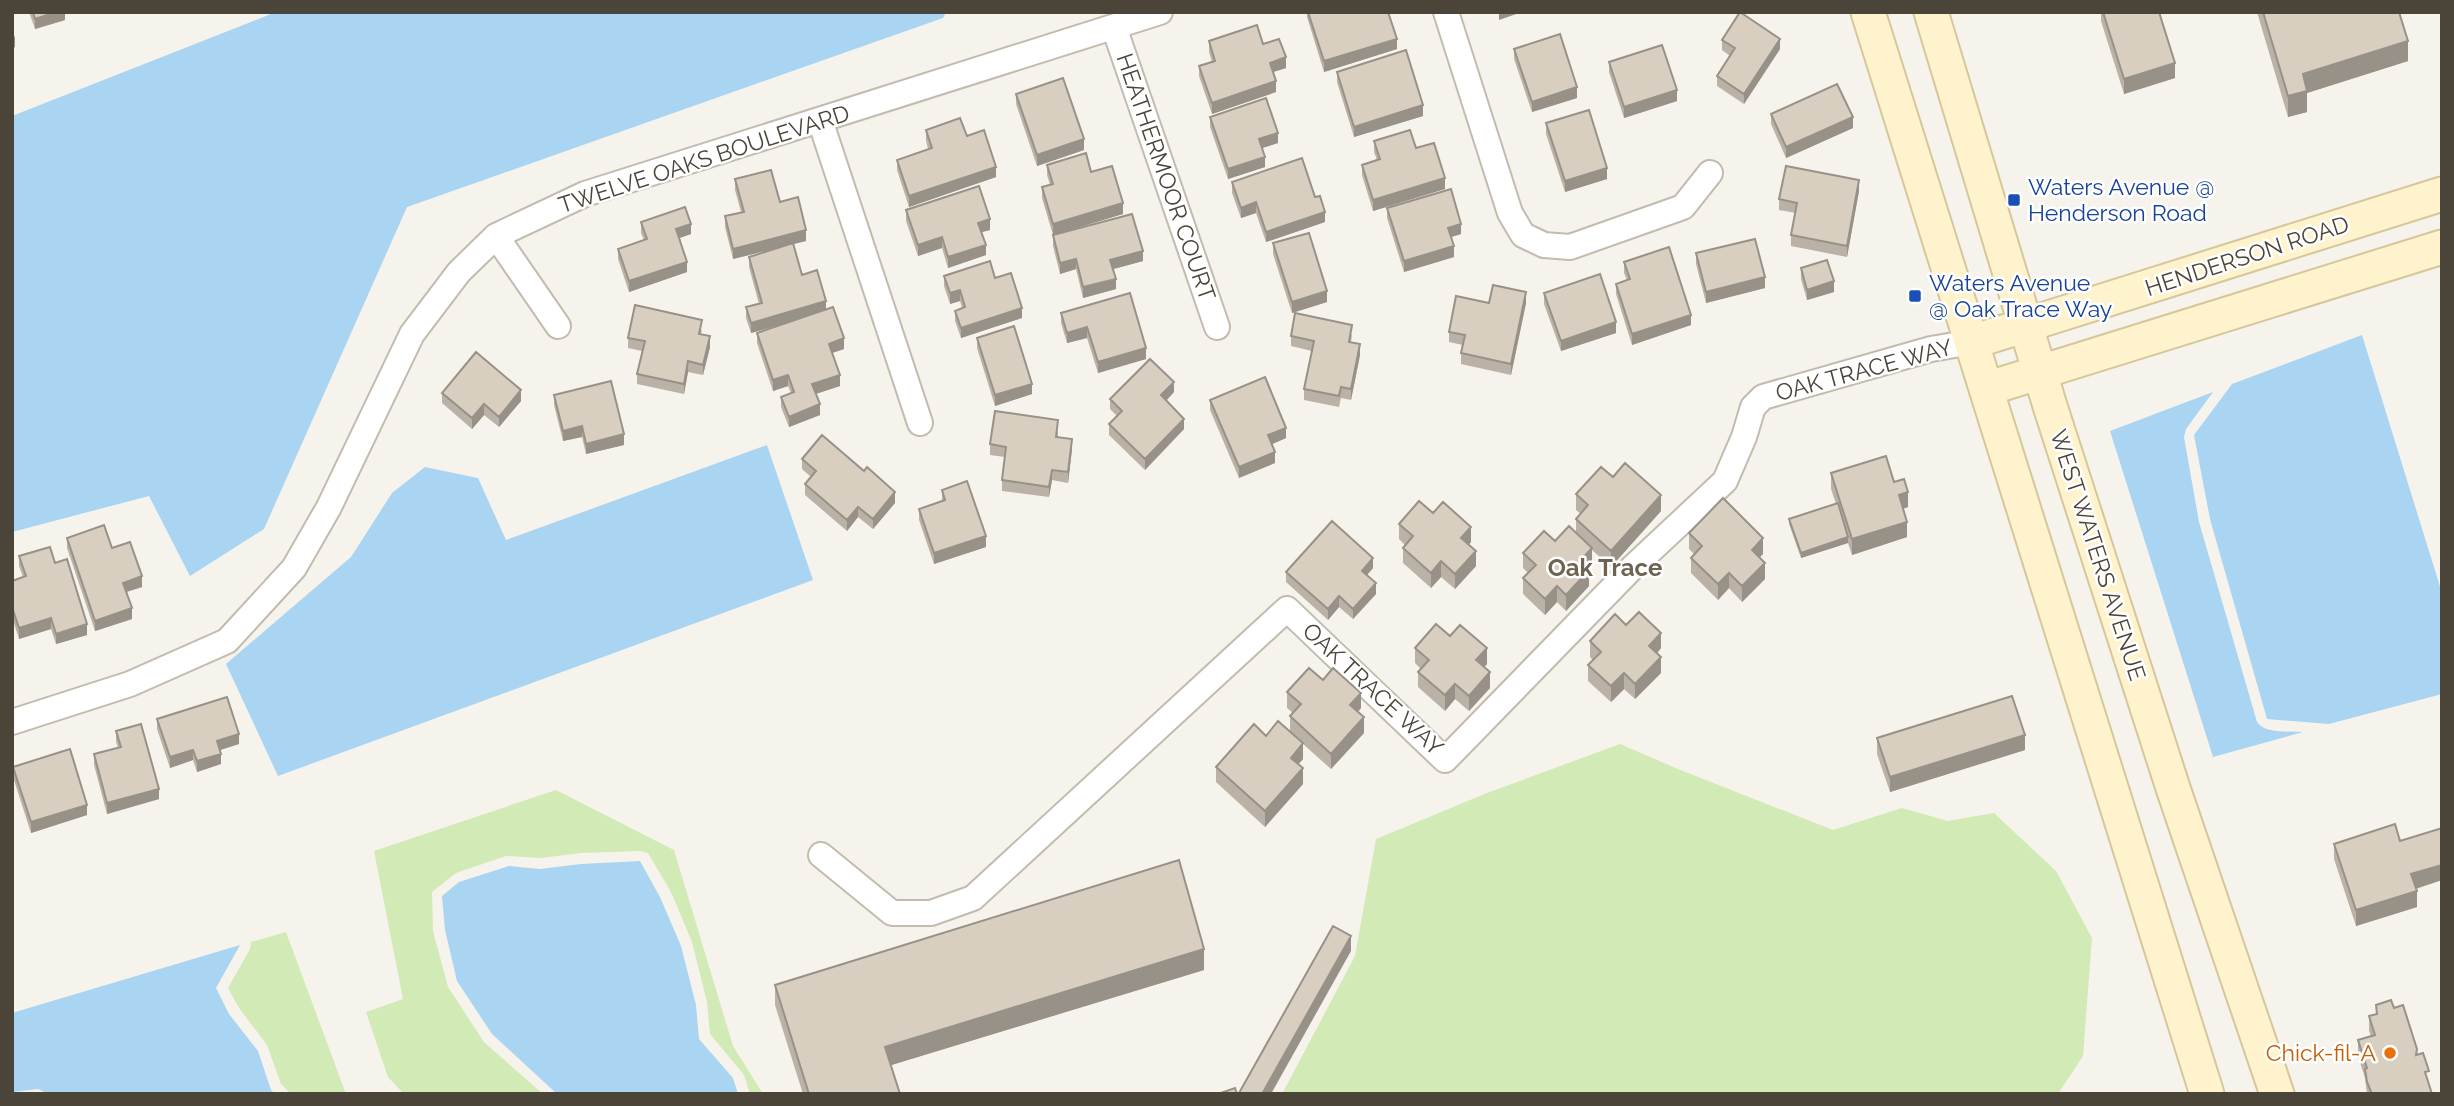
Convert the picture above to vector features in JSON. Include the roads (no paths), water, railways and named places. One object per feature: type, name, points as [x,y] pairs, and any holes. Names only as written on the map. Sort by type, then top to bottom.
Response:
[{"type":"main road","points":[[1868,12],[2207,1094]]},
{"type":"main road","name":"WEST WATERS AVENUE","points":[[1931,12],[2040,374],[2173,788],[2277,1094]]},
{"type":"main road","name":"HENDERSON ROAD","points":[[1972,342],[2442,194]]},
{"type":"main road","points":[[1986,389],[2442,247]]},
{"type":"street","name":"TWELVE OAKS BOULEVARD","points":[[12,722],[130,684],[227,641],[294,568],[329,507],[412,334],[459,272],[496,236],[585,194],[1160,12]]},
{"type":"street","points":[[1446,12],[1510,213],[1523,235],[1544,245],[1570,247],[1682,207],[1710,173]]},
{"type":"street","name":"HEATHERMOOR COURT","points":[[1114,27],[1217,327]]},
{"type":"street","points":[[820,120],[920,423]]},
{"type":"street","points":[[496,236],[558,326]]},
{"type":"street","name":"OAK TRACE WAY","points":[[821,855],[892,914],[930,913],[973,898],[1287,609],[1445,760],[1632,568],[1725,481],[1744,437],[1753,407],[1763,397],[1931,349],[1972,342]]},
{"type":"water","points":[[276,12],[946,12],[943,18],[407,207],[264,529],[190,576],[149,496],[12,532],[12,116]]},
{"type":"water","points":[[2362,335],[2442,593],[2442,694],[2329,724],[2267,719],[2210,519],[2194,435],[2232,384]]},
{"type":"water","points":[[2213,392],[2186,429],[2184,437],[2199,522],[2257,722],[2271,730],[2303,732],[2213,757],[2110,431]]},
{"type":"water","points":[[767,445],[813,580],[278,776],[226,664],[351,557],[392,493],[425,467],[478,478],[506,540]]},
{"type":"water","points":[[640,861],[660,897],[681,946],[696,1005],[699,1039],[733,1078],[738,1094],[557,1094],[492,1034],[457,981],[445,930],[442,896],[459,882],[509,866],[540,869]]},
{"type":"water","points":[[240,945],[216,988],[229,1014],[258,1051],[271,1090],[275,1094],[49,1094],[38,1089],[12,1092],[12,1013]]},
{"type":"place","name":"Waters Avenue @ Henderson Road","points":[[2014,200]]},
{"type":"place","name":"Waters Avenue @ Oak Trace Way","points":[[1915,296]]},
{"type":"place","name":"Chick-fil-A","points":[[2390,1053]]},
{"type":"district","name":"Oak Trace","points":[[1605,568]]}]
